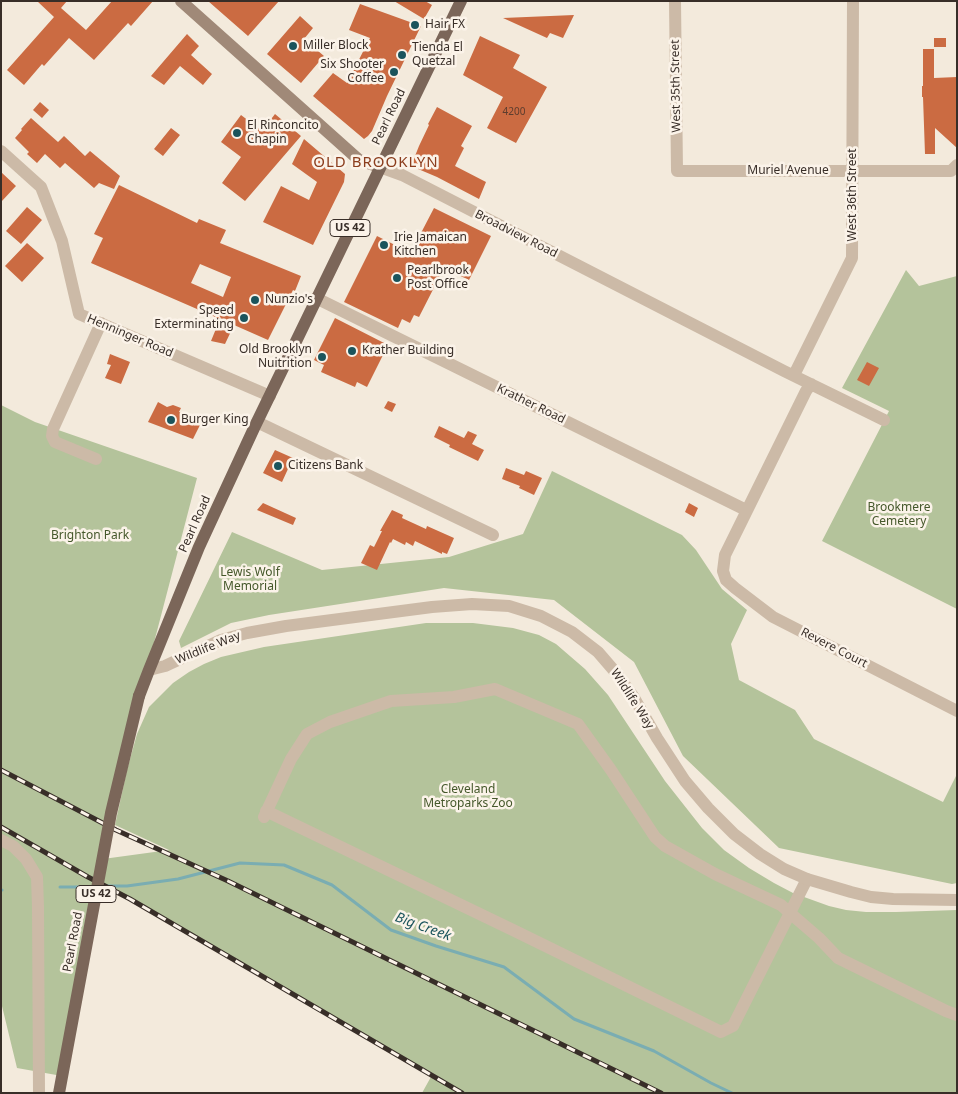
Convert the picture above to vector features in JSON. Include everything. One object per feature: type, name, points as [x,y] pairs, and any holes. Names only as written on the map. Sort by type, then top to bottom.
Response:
[{"type":"main road","name":"Broadview Road","points":[[181,1],[359,160],[380,167]]},
{"type":"main road","name":"Pearl Road","points":[[59,1093],[111,813],[139,696],[148,670],[199,547],[257,422],[461,1]]},
{"type":"street","name":"West 35th Street","points":[[674,1],[677,171]]},
{"type":"street","name":"West 36th Street","points":[[794,375],[852,258],[853,1]]},
{"type":"street","name":"Henninger Road","points":[[1,151],[41,187],[62,241],[79,314],[270,396]]},
{"type":"street","name":"Muriel Avenue","points":[[677,171],[951,171],[957,165]]},
{"type":"street","name":"Broadview Road","points":[[380,167],[402,175],[884,420]]},
{"type":"street","name":"Krather Road","points":[[316,298],[746,510]]},
{"type":"street","points":[[96,459],[55,442],[52,436],[101,323]]},
{"type":"street","points":[[746,510],[806,390],[811,384]]},
{"type":"street","points":[[257,422],[493,535]]},
{"type":"street","name":"Revere Court","points":[[746,510],[725,554],[723,571],[726,580],[772,617],[957,710]]},
{"type":"street","name":"Wildlife Way","points":[[148,670],[165,666],[221,640],[247,632],[432,607],[472,604],[509,606],[541,616],[572,632],[598,652],[633,696],[685,781],[734,834],[760,854],[784,869],[806,879],[871,897],[957,900]]},
{"type":"street","points":[[806,879],[790,914],[732,1026],[721,1032],[533,940],[265,814],[291,759],[307,734],[330,722],[391,701],[454,697],[495,689],[578,724],[655,837],[665,846],[715,874],[781,905],[790,914],[819,938],[838,958],[932,1005],[957,1014]]},
{"type":"street","points":[[1,840],[13,846],[20,853],[37,877],[39,1093]]},
{"type":"green space","name":"Brookmere Cemetery","points":[[906,270],[919,286],[957,276],[957,609],[822,541],[889,411],[842,388]]},
{"type":"green space","name":"Cleveland Metroparks Zoo","points":[[1,405],[35,422],[197,478],[134,719],[103,859],[169,850],[115,825],[137,734],[149,707],[173,683],[204,664],[221,657],[264,647],[426,623],[473,623],[513,628],[539,635],[556,644],[585,669],[608,695],[665,781],[702,828],[724,850],[749,868],[793,893],[846,910],[896,912],[957,910],[957,1093],[422,1093],[432,1075],[130,899],[98,887],[62,1076],[17,1068],[1,1002]]},
{"type":"green space","name":"Lewis Wolf Memorial","points":[[552,471],[682,535],[696,550],[722,589],[747,610],[731,644],[739,680],[795,710],[814,739],[943,802],[957,774],[957,883],[952,884],[779,848],[683,756],[634,662],[554,600],[444,588],[269,615],[231,623],[181,648],[179,641],[232,532],[322,570],[449,557],[523,534]]},
{"type":"building","points":[[37,1],[67,1],[61,8],[86,30],[112,1],[153,1],[131,26],[128,23],[94,60],[69,38],[44,66],[42,64],[24,85],[7,70],[54,17]]},
{"type":"building","points":[[208,1],[279,1],[248,36]]},
{"type":"building","points":[[394,1],[425,1],[432,5],[424,19]]},
{"type":"building","points":[[360,4],[421,26],[372,131],[364,139],[313,96],[333,73],[347,83],[370,38],[349,30]]},
{"type":"building","points":[[574,15],[563,38],[550,33],[547,38],[503,18]]},
{"type":"building","name":"Miller Block","points":[[300,16],[313,28],[304,39],[324,56],[301,83],[267,54]]},
{"type":"building","points":[[187,34],[199,46],[191,55],[212,74],[203,85],[180,66],[164,85],[151,76]]},
{"type":"building","points":[[480,36],[520,55],[513,68],[547,87],[516,143],[487,128],[503,97],[463,75]]},
{"type":"building","points":[[934,38],[946,38],[946,47],[934,47]]},
{"type":"building","points":[[923,49],[934,49],[934,78],[957,77],[957,148],[935,128],[935,154],[925,154],[922,97]]},
{"type":"building","points":[[40,102],[49,110],[42,118],[33,110]]},
{"type":"building","points":[[437,107],[472,126],[461,146],[464,148],[455,166],[486,182],[479,199],[411,166]]},
{"type":"building","points":[[275,114],[301,136],[245,201],[222,183],[241,157],[221,142],[241,115],[262,131]]},
{"type":"building","points":[[31,118],[58,142],[64,136],[85,156],[90,151],[120,176],[114,189],[99,183],[94,188],[65,163],[60,168],[45,154],[37,163],[27,154],[29,152],[15,138]]},
{"type":"building","points":[[171,128],[180,135],[163,156],[154,149]]},
{"type":"building","points":[[304,139],[345,174],[344,182],[313,245],[263,222],[281,186],[309,200],[317,182],[292,164]]},
{"type":"building","points":[[1,172],[16,186],[1,202]]},
{"type":"building","points":[[119,185],[197,223],[199,219],[226,230],[220,243],[301,276],[295,291],[293,290],[268,340],[234,325],[225,344],[211,341],[220,319],[91,263],[103,238],[94,234]],"holes":[[[200,264],[231,277],[223,297],[191,283]]]},
{"type":"building","points":[[27,207],[42,220],[21,244],[6,231]]},
{"type":"building","points":[[434,208],[491,236],[469,280],[444,268],[419,317],[414,315],[410,323],[402,319],[398,328],[344,302],[377,236],[395,245],[393,248],[409,256]]},
{"type":"building","points":[[27,243],[44,258],[22,282],[5,266]]},
{"type":"building","name":"Krather Building","points":[[335,318],[388,345],[367,387],[357,382],[355,387],[321,372],[324,365],[314,360]]},
{"type":"building","points":[[110,354],[130,362],[121,384],[105,378],[111,365],[107,364]]},
{"type":"building","points":[[867,362],[879,368],[869,386],[857,380]]},
{"type":"building","points":[[388,401],[396,404],[392,412],[384,408]]},
{"type":"building","points":[[158,402],[167,407],[173,405],[181,408],[179,412],[202,421],[193,439],[148,422]]},
{"type":"building","points":[[439,426],[464,438],[468,431],[477,435],[472,444],[484,450],[478,461],[449,447],[450,445],[434,437]]},
{"type":"building","name":"Citizens Bank","points":[[275,450],[293,458],[282,482],[263,473]]},
{"type":"building","points":[[506,468],[524,475],[526,471],[542,478],[534,495],[519,488],[520,486],[502,479]]},
{"type":"building","points":[[263,503],[296,518],[293,525],[257,510]]},
{"type":"building","points":[[689,503],[698,508],[694,517],[685,512]]},
{"type":"building","points":[[392,510],[403,515],[402,518],[426,529],[427,526],[454,538],[447,554],[442,552],[442,554],[415,541],[413,546],[406,542],[405,545],[393,539],[377,570],[361,563],[370,545],[374,547],[382,531],[380,531]]},
{"type":"waterway","name":"Big Creek","points":[[102,886],[127,886],[178,879],[240,863],[284,865],[332,885],[391,930],[504,967],[574,1019],[654,1051],[732,1093]]},
{"type":"waterway","name":"Big Creek","points":[[60,887],[93,887]]},
{"type":"railway","points":[[1,770],[116,830],[228,881],[661,1093]]},
{"type":"railway","points":[[1,827],[130,899],[462,1093]]},
{"type":"place","name":"Hair FX","points":[[415,25]]},
{"type":"place","name":"Miller Block","points":[[293,46]]},
{"type":"place","name":"Tienda El Quetzal","points":[[402,55]]},
{"type":"place","name":"Six Shooter Coffee","points":[[394,72]]},
{"type":"place","name":"El Rinconcito Chapin","points":[[237,133]]},
{"type":"place","name":"Irie Jamaican Kitchen","points":[[384,245]]},
{"type":"place","name":"Pearlbrook Post Office","points":[[397,278]]},
{"type":"place","name":"Nunzio's","points":[[255,300]]},
{"type":"place","name":"Speed Exterminating","points":[[244,318]]},
{"type":"place","name":"Krather Building","points":[[352,351]]},
{"type":"place","name":"Old Brooklyn Nuitrition","points":[[322,357]]},
{"type":"place","name":"Burger King","points":[[171,420]]},
{"type":"place","name":"Citizens Bank","points":[[278,466]]},
{"type":"district","name":"OLD BROOKLYN","points":[[376,163]]},
{"type":"park label","name":"Brighton Park","points":[[90,536]]}]
